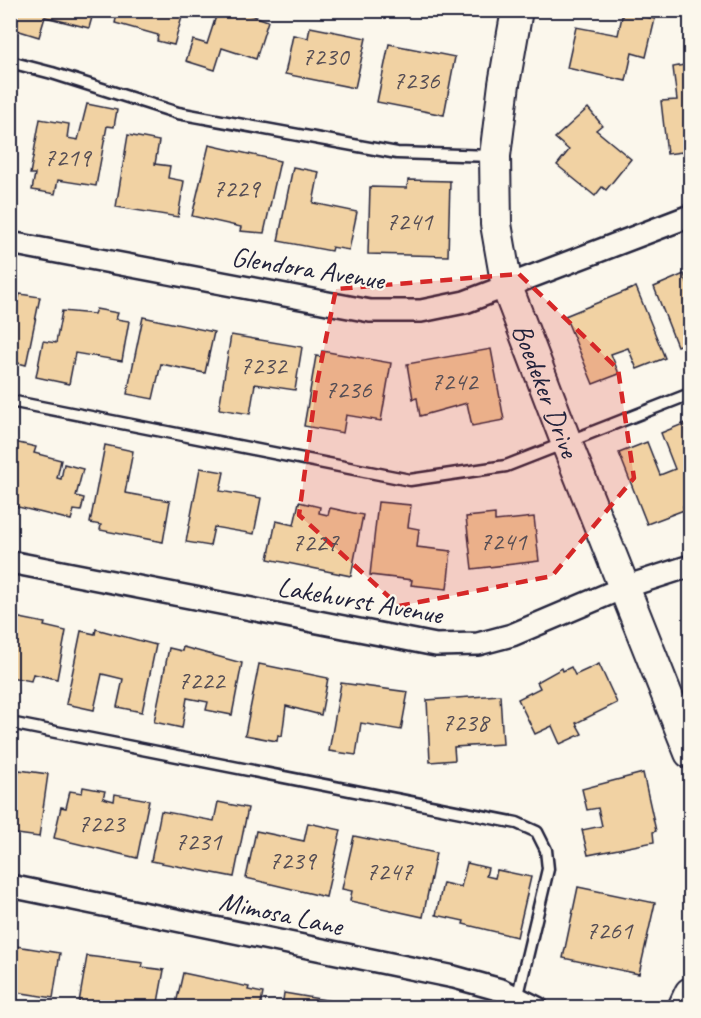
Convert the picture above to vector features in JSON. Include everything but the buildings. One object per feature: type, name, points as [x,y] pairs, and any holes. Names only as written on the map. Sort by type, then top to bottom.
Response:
[{"type":"street","name":"Boedeker Drive","points":[[510,12],[495,156],[496,224],[507,287],[567,444],[688,736]]},
{"type":"street","name":"Glendora Avenue","points":[[10,243],[370,311],[421,310],[465,302],[690,216]]},
{"type":"street","name":"Lakehurst Avenue","points":[[10,562],[436,645],[478,644],[512,634],[625,587],[690,566]]},
{"type":"street","name":"Mimosa Lane","points":[[10,886],[454,977],[523,1004]]},
{"type":"street","points":[[683,1008],[690,993]]},
{"type":"lane","points":[[10,62],[201,118],[397,153],[495,156]]},
{"type":"lane","points":[[10,401],[410,480],[506,466],[690,394]]},
{"type":"lane","points":[[10,723],[517,824],[537,832],[546,850],[548,869],[523,1004]]},
{"type":"highlighted area","points":[[519,274],[618,369],[634,478],[552,576],[399,606],[299,515],[316,388],[336,289]]}]
